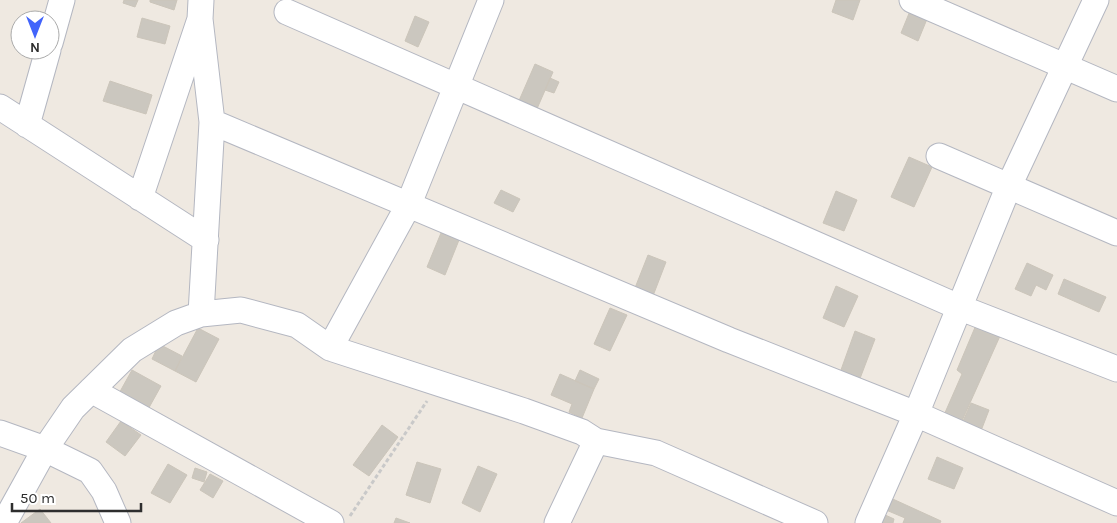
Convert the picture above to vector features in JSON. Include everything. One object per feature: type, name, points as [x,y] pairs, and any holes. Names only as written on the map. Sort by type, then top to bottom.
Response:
[{"type":"street","points":[[330,348],[408,206],[491,0]]},
{"type":"street","points":[[912,0],[1117,89]]},
{"type":"street","points":[[868,523],[961,308],[1008,188],[1096,0]]},
{"type":"street","points":[[200,9],[212,122],[201,314]]},
{"type":"street","points":[[140,198],[200,9]]},
{"type":"street","points":[[287,12],[961,308],[1117,369]]},
{"type":"street","points":[[27,125],[45,60]]},
{"type":"street","points":[[0,107],[206,240]]},
{"type":"street","points":[[212,122],[729,340],[916,414],[1117,504]]},
{"type":"street","points":[[939,156],[1008,188],[1117,233]]},
{"type":"street","points":[[5,522],[45,449],[73,408],[132,350],[176,323],[201,314],[241,310],[297,325],[330,348],[582,432],[596,441],[656,453],[815,523]]},
{"type":"street","points":[[91,390],[331,523]]},
{"type":"street","points":[[0,433],[45,449],[90,471],[104,491],[118,523]]},
{"type":"street","points":[[557,523],[596,441]]},
{"type":"path","points":[[345,523],[439,384]]},
{"type":"building","points":[[124,0],[138,0],[135,7],[123,3]]},
{"type":"building","points":[[150,0],[177,0],[174,10],[150,2]]},
{"type":"building","points":[[836,0],[860,0],[853,20],[832,12]]},
{"type":"building","points":[[910,11],[927,19],[918,41],[901,33]]},
{"type":"building","points":[[415,16],[429,22],[418,47],[405,41]]},
{"type":"building","points":[[142,18],[170,26],[165,44],[137,37]]},
{"type":"building","points":[[535,64],[553,72],[536,111],[518,103]]},
{"type":"building","points":[[550,78],[559,82],[554,93],[545,90]]},
{"type":"building","points":[[110,81],[152,95],[146,114],[103,101]]},
{"type":"building","points":[[909,157],[932,167],[914,207],[891,197]]},
{"type":"building","points":[[501,190],[520,199],[513,212],[494,203]]},
{"type":"building","points":[[836,191],[857,200],[844,231],[823,223]]},
{"type":"building","points":[[441,233],[459,240],[445,275],[427,267]]},
{"type":"building","points":[[648,255],[666,262],[651,301],[633,293]]},
{"type":"building","points":[[1027,263],[1053,275],[1046,290],[1036,285],[1031,296],[1015,289]]},
{"type":"building","points":[[1064,279],[1106,297],[1099,312],[1058,294]]},
{"type":"building","points":[[836,286],[858,296],[844,327],[823,318]]},
{"type":"building","points":[[610,308],[627,315],[610,351],[594,344]]},
{"type":"building","points":[[976,325],[1000,336],[961,423],[944,415],[962,374],[957,370]]},
{"type":"building","points":[[198,328],[219,339],[196,382],[175,371]]},
{"type":"building","points":[[855,331],[875,339],[856,389],[837,381]]},
{"type":"building","points":[[159,344],[182,356],[175,371],[152,359]]},
{"type":"building","points":[[132,370],[161,386],[146,413],[117,397]]},
{"type":"building","points":[[580,370],[599,379],[594,389],[575,381]]},
{"type":"building","points":[[560,374],[594,389],[582,418],[569,412],[572,404],[551,395]]},
{"type":"building","points":[[971,403],[989,410],[979,436],[960,428]]},
{"type":"building","points":[[121,421],[141,435],[125,456],[106,442]]},
{"type":"building","points":[[382,425],[398,437],[369,476],[353,465]]},
{"type":"building","points":[[937,457],[963,468],[954,489],[928,479]]},
{"type":"building","points":[[417,462],[441,469],[430,503],[406,495]]},
{"type":"building","points":[[168,464],[187,475],[170,503],[151,493]]},
{"type":"building","points":[[478,466],[497,474],[480,512],[462,503]]},
{"type":"building","points":[[195,468],[207,472],[204,482],[192,478]]},
{"type":"building","points":[[210,474],[223,481],[213,498],[200,490]]},
{"type":"building","points":[[884,495],[941,521],[940,523],[903,523],[905,518],[879,507]]},
{"type":"building","points":[[40,509],[51,523],[21,523]]},
{"type":"building","points":[[883,514],[894,519],[893,523],[880,523]]},
{"type":"building","points":[[396,518],[410,523],[394,523]]}]
